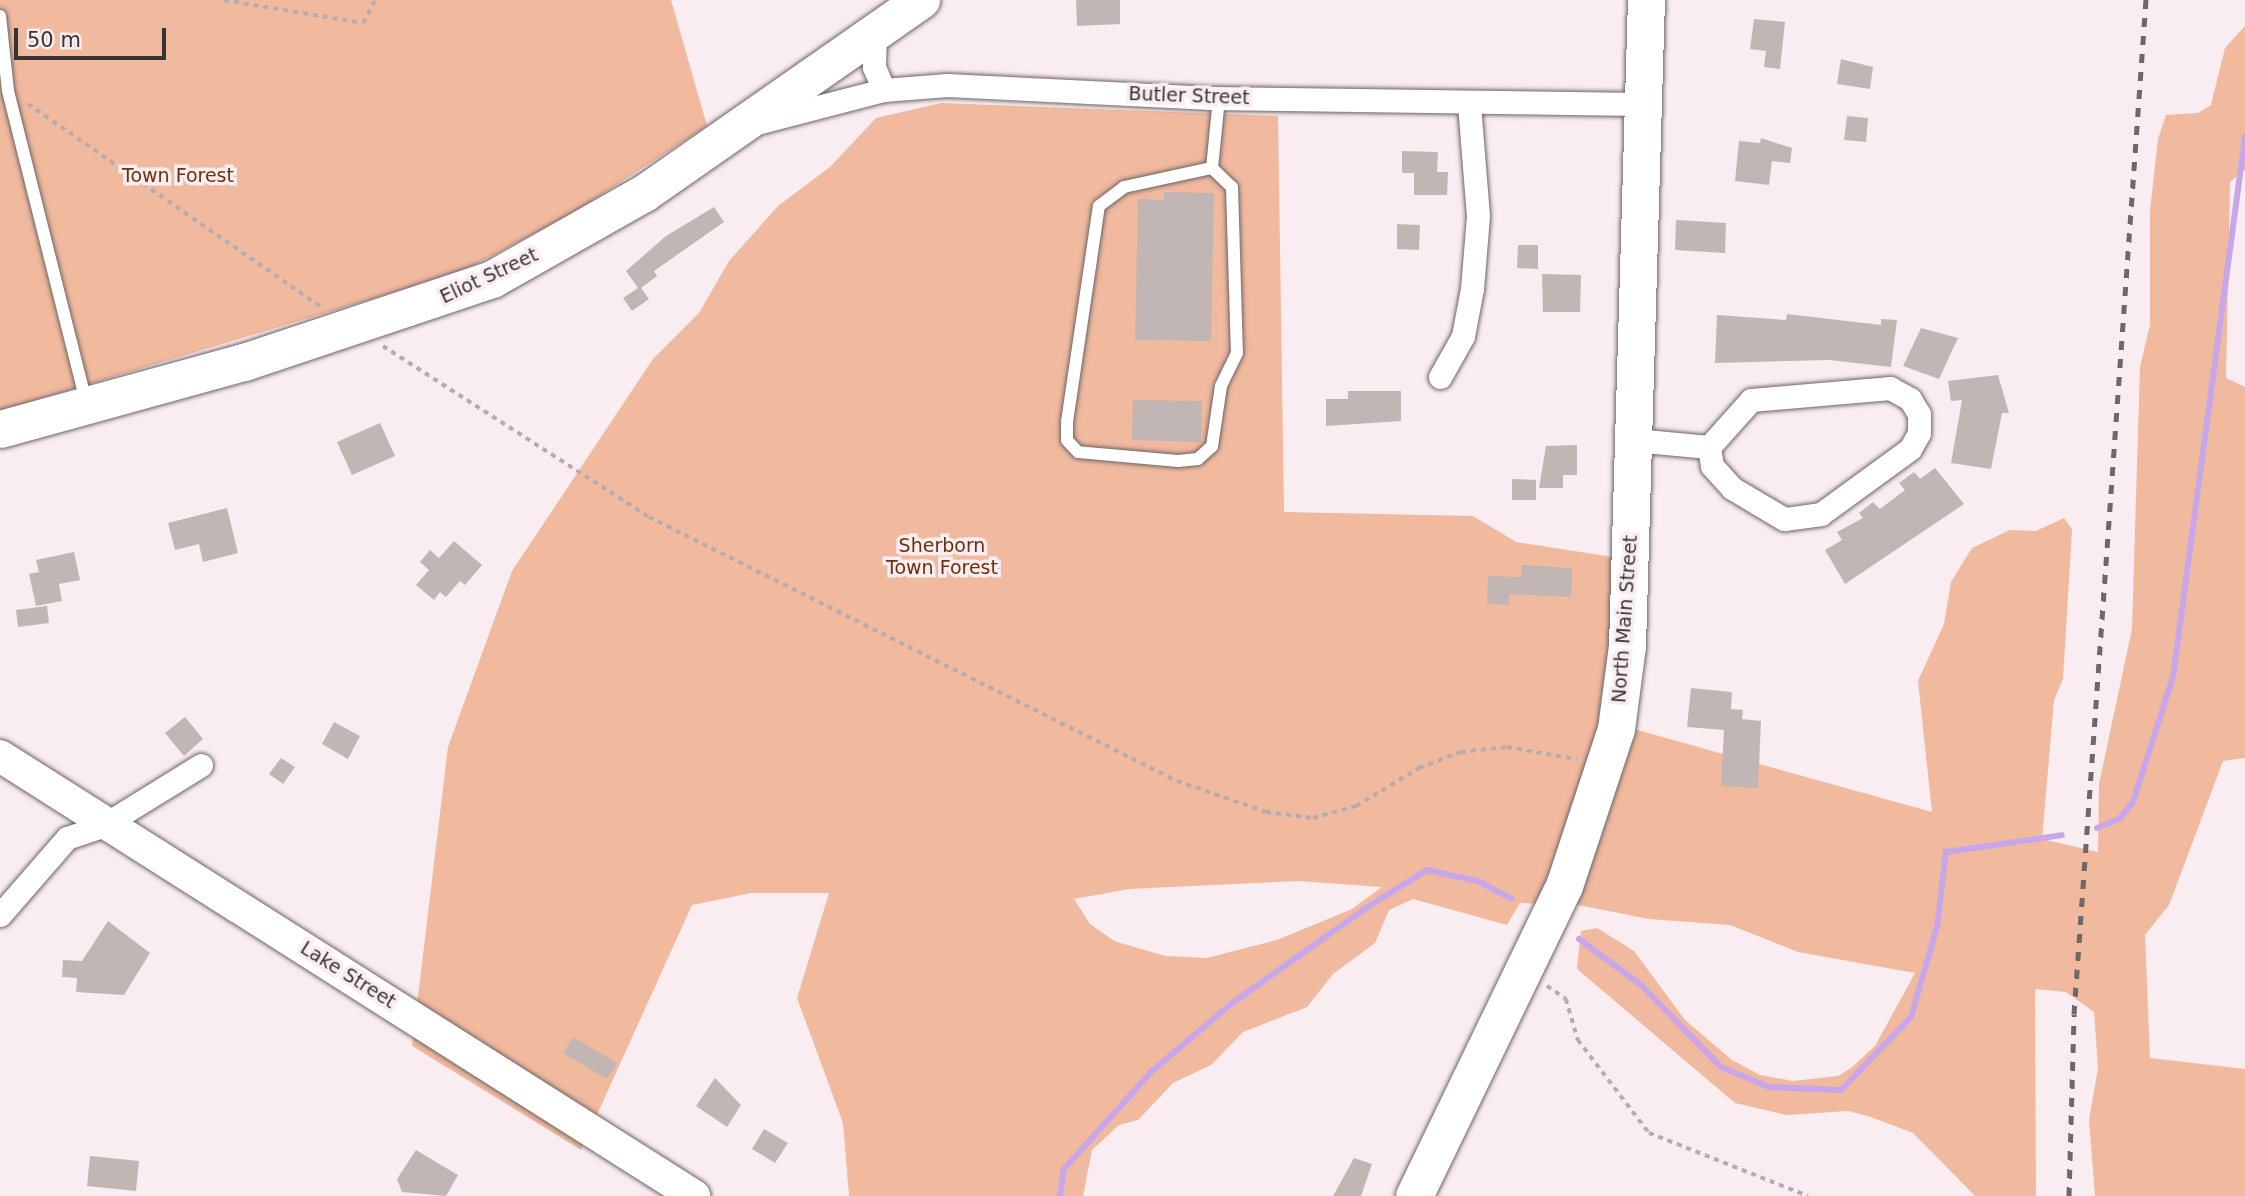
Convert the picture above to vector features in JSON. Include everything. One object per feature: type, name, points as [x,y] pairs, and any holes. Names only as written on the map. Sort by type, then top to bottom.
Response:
[{"type":"main road","name":"Eliot Street","points":[[0,429],[351,329],[492,279],[645,193],[875,36],[921,0]]},
{"type":"main road","name":"North Main Street","points":[[1414,1196],[1523,974],[1606,771],[1627,646],[1646,0]]},
{"type":"street","points":[[875,36],[874,67],[884,90]]},
{"type":"street","name":"Butler Street","points":[[742,126],[884,90],[947,85],[1219,98],[1641,104]]},
{"type":"street","points":[[1440,377],[1463,336],[1472,289],[1478,216],[1469,103]]},
{"type":"street","points":[[1890,388],[1919,414],[1919,433],[1910,449],[1821,514],[1799,520],[1784,519],[1731,488],[1712,466],[1709,447],[1731,418],[1768,394],[1890,388]]},
{"type":"street","points":[[1634,440],[1709,447]]},
{"type":"street","name":"Lake Street","points":[[0,756],[104,825],[694,1196]]},
{"type":"street","points":[[0,915],[67,838],[104,825],[201,765]]},
{"type":"lane","points":[[0,16],[8,91],[87,404]]},
{"type":"lane","points":[[1212,168],[1219,98]]},
{"type":"lane","points":[[1212,168],[1231,187],[1237,353],[1221,386],[1212,446],[1198,459],[1178,461],[1078,452],[1066,440],[1067,422],[1099,206],[1124,187],[1212,168]]},
{"type":"path","points":[[224,0],[363,23],[375,0]]},
{"type":"path","points":[[8,91],[351,329],[426,369],[649,517],[1177,782],[1266,811],[1313,818],[1356,806],[1419,768],[1461,752],[1543,750],[1606,771]]},
{"type":"path","points":[[1523,974],[1566,999],[1578,1040],[1649,1133],[1808,1196]]},
{"type":"green space","name":"Town Forest","points":[[0,0],[671,0],[707,126],[573,213],[461,272],[0,411]]},
{"type":"green space","name":"Sherborn Town Forest","points":[[2245,26],[2245,170],[2230,182],[2226,378],[2245,387],[2245,758],[2223,761],[2169,905],[2145,935],[2150,1058],[2245,1069],[2245,1196],[2095,1196],[2089,1120],[2098,1068],[2094,1012],[2066,992],[2035,989],[2036,1196],[1975,1196],[1913,1133],[1871,1117],[1848,1111],[1786,1115],[1735,1103],[1577,969],[1581,931],[1597,928],[1634,951],[1685,1020],[1732,1060],[1760,1075],[1793,1081],[1838,1076],[1851,1068],[1875,1046],[1915,973],[1798,952],[1730,925],[1649,919],[1578,905],[1520,903],[1507,925],[1413,899],[1389,910],[1375,943],[1333,974],[1307,1007],[1243,1032],[1211,1065],[1173,1083],[1138,1120],[1119,1125],[1092,1150],[1083,1196],[849,1196],[843,1123],[797,998],[829,893],[751,893],[692,905],[581,1150],[412,1046],[448,747],[512,571],[653,359],[699,313],[729,261],[778,206],[830,167],[876,118],[941,103],[1278,116],[1284,512],[1473,516],[1516,542],[1619,558],[1630,728],[1932,812],[1918,681],[1944,624],[1951,582],[1972,548],[2010,530],[2036,531],[2064,518],[2072,529],[2063,679],[2054,700],[2042,839],[2098,852],[2099,784],[2132,629],[2140,367],[2150,325],[2150,211],[2158,139],[2166,115],[2198,113],[2211,105],[2225,48]],"holes":[[[1298,881],[1382,887],[1352,909],[1277,940],[1207,958],[1165,956],[1114,941],[1090,924],[1074,899],[1129,889]]]},
{"type":"building","points":[[1076,0],[1120,0],[1120,24],[1077,26]]},
{"type":"building","points":[[1754,19],[1785,22],[1780,69],[1764,67],[1766,51],[1750,49]]},
{"type":"building","points":[[1841,59],[1873,67],[1870,89],[1837,84]]},
{"type":"building","points":[[1847,116],[1868,118],[1866,142],[1844,140]]},
{"type":"building","points":[[1761,138],[1792,148],[1790,163],[1772,161],[1769,185],[1735,181],[1739,141],[1760,143]]},
{"type":"building","points":[[1402,151],[1438,152],[1437,172],[1448,172],[1447,195],[1414,195],[1414,173],[1402,173]]},
{"type":"building","points":[[1164,192],[1214,193],[1211,341],[1135,340],[1138,199],[1164,200]]},
{"type":"building","points":[[714,207],[724,222],[654,271],[657,276],[641,288],[649,299],[632,311],[623,298],[638,288],[626,271],[666,236]]},
{"type":"building","points":[[1676,220],[1726,223],[1725,253],[1675,250]]},
{"type":"building","points":[[1397,224],[1420,225],[1419,250],[1397,249]]},
{"type":"building","points":[[1518,245],[1538,245],[1538,269],[1517,268]]},
{"type":"building","points":[[1542,274],[1581,275],[1580,312],[1543,312]]},
{"type":"building","points":[[1787,314],[1881,325],[1881,319],[1897,320],[1891,367],[1829,360],[1715,363],[1717,315],[1786,320]]},
{"type":"building","points":[[1921,328],[1958,338],[1939,379],[1903,366]]},
{"type":"building","points":[[1998,375],[2009,413],[2002,413],[1991,469],[1951,463],[1962,400],[1951,401],[1948,381]]},
{"type":"building","points":[[1348,391],[1401,391],[1401,421],[1326,426],[1326,399],[1348,399]]},
{"type":"building","points":[[1133,400],[1202,401],[1201,442],[1132,440]]},
{"type":"building","points":[[380,423],[395,456],[352,475],[337,442]]},
{"type":"building","points":[[1577,445],[1577,475],[1563,475],[1563,488],[1539,488],[1546,446]]},
{"type":"building","points":[[1935,468],[1964,504],[1845,584],[1825,550],[1842,540],[1837,532],[1863,518],[1859,513],[1873,502],[1880,509],[1905,490],[1899,483],[1914,472],[1920,479]]},
{"type":"building","points":[[1512,479],[1536,480],[1536,500],[1512,500]]},
{"type":"building","points":[[227,508],[238,553],[203,562],[199,544],[175,550],[168,523]]},
{"type":"building","points":[[454,541],[482,565],[465,585],[460,581],[446,597],[440,592],[434,600],[416,585],[429,570],[420,562],[430,550],[439,558]]},
{"type":"building","points":[[74,552],[80,580],[59,584],[62,601],[36,606],[29,574],[39,572],[36,560]]},
{"type":"building","points":[[1522,565],[1572,568],[1571,597],[1509,594],[1509,605],[1487,604],[1488,576],[1521,577]]},
{"type":"building","points":[[47,606],[49,623],[18,627],[16,610]]},
{"type":"building","points":[[1691,688],[1732,692],[1731,709],[1743,710],[1742,719],[1761,721],[1758,788],[1721,786],[1724,730],[1687,727]]},
{"type":"building","points":[[185,717],[203,739],[184,756],[165,733]]},
{"type":"building","points":[[334,722],[360,736],[348,759],[322,744]]},
{"type":"building","points":[[281,758],[295,767],[283,784],[269,774]]},
{"type":"building","points":[[108,921],[150,953],[124,995],[76,992],[77,978],[62,977],[63,960],[82,961]]},
{"type":"building","points":[[573,1037],[617,1063],[607,1079],[563,1053]]},
{"type":"building","points":[[715,1078],[741,1105],[727,1127],[696,1106]]},
{"type":"building","points":[[764,1129],[788,1143],[775,1163],[752,1149]]},
{"type":"building","points":[[416,1150],[458,1175],[446,1196],[402,1192],[397,1179]]},
{"type":"building","points":[[90,1156],[139,1161],[136,1191],[87,1186]]},
{"type":"building","points":[[1354,1158],[1372,1164],[1361,1196],[1333,1196]]},
{"type":"waterway","points":[[2097,828],[2120,818],[2133,802],[2173,677],[2245,137]]},
{"type":"waterway","points":[[1579,939],[1641,985],[1721,1067],[1769,1087],[1841,1090],[1911,1017],[1937,927],[1946,852],[2062,835]]},
{"type":"waterway","points":[[1060,1196],[1064,1169],[1152,1071],[1231,1004],[1369,906],[1427,870],[1478,881],[1512,899]]},
{"type":"railway","points":[[2069,1196],[2074,1014],[2146,0]]}]
